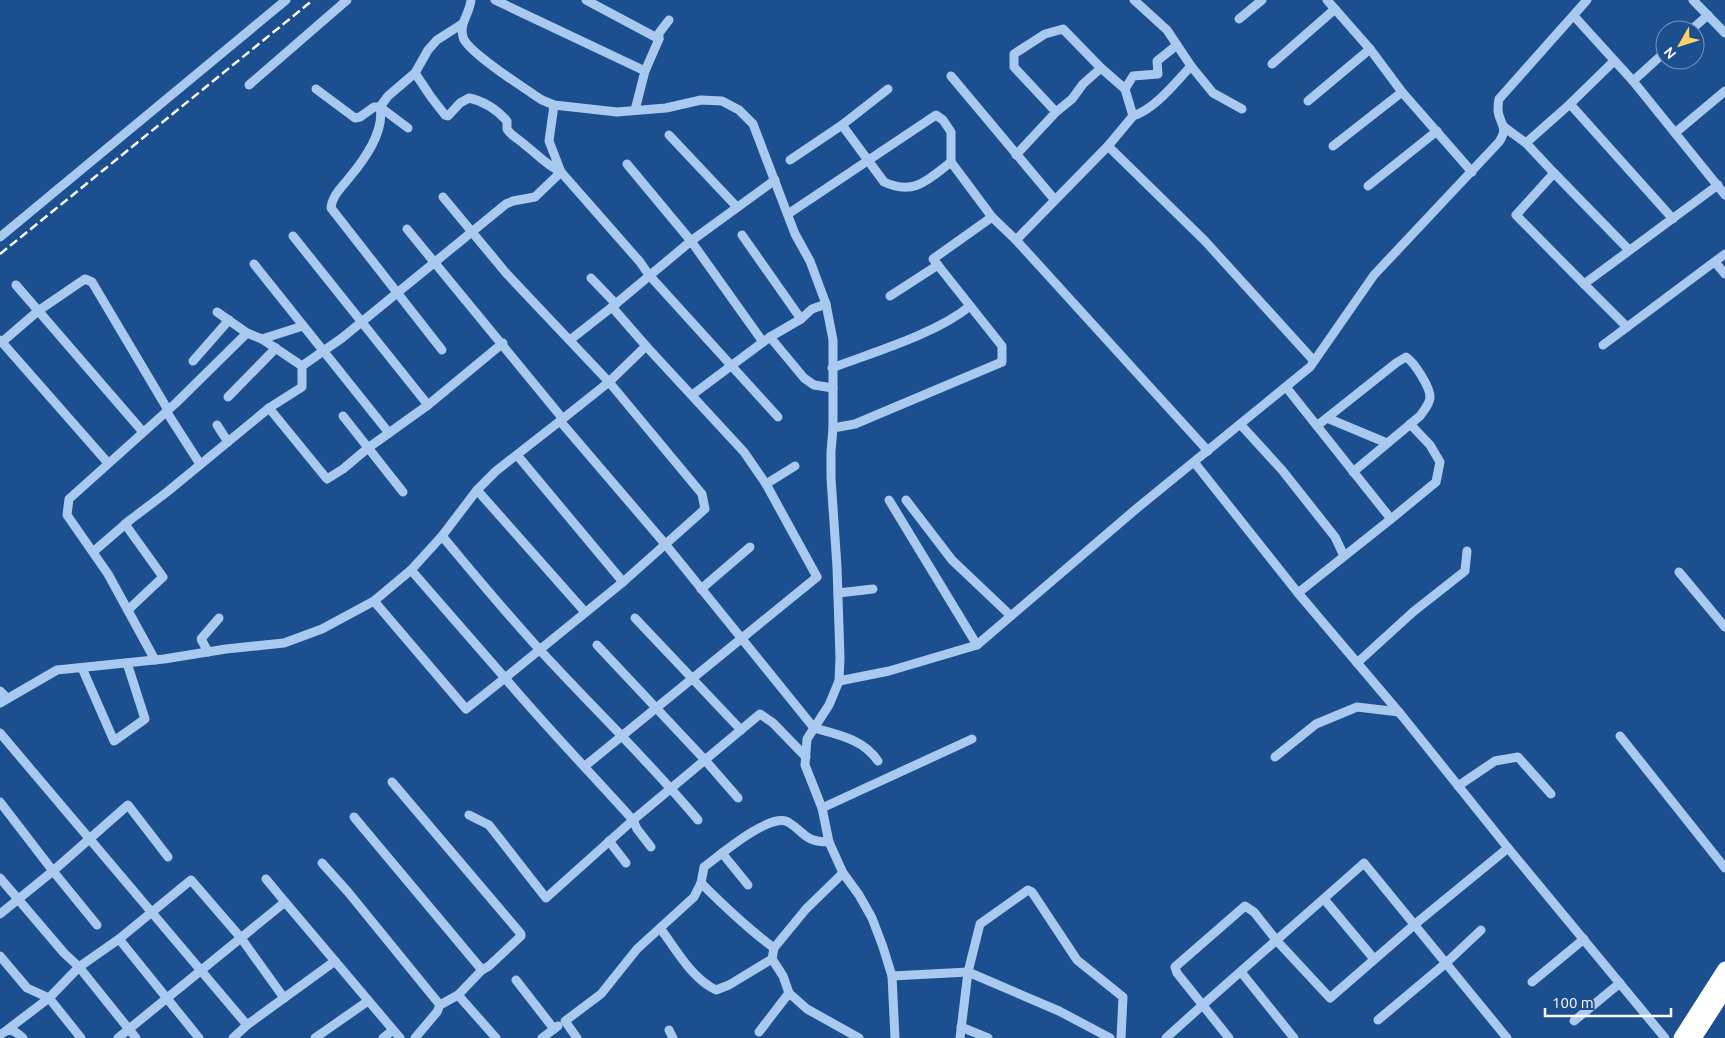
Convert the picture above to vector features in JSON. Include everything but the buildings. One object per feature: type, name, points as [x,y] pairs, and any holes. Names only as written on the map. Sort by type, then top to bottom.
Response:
[{"type":"highway","points":[[1681,1038],[1725,969]]},
{"type":"highway","points":[[1694,1038],[1725,990]]},
{"type":"street","points":[[0,237],[286,0]]},
{"type":"street","points":[[248,85],[347,0]]},
{"type":"street","points":[[471,0],[462,24],[463,38],[472,50],[542,100],[554,105],[617,112],[666,108],[700,100],[722,101],[739,110],[753,124],[796,234],[810,261],[826,304],[833,340],[832,388],[834,428],[831,452],[831,478],[838,593],[839,681],[829,705],[808,739],[805,765],[822,808],[829,842],[843,873],[859,895],[872,918],[892,976],[895,1038]]},
{"type":"street","points":[[495,0],[645,72]]},
{"type":"street","points":[[586,0],[659,39]]},
{"type":"street","points":[[1134,0],[1167,30],[1191,66],[1214,93],[1242,109]]},
{"type":"street","points":[[1239,19],[1262,0]]},
{"type":"street","points":[[1327,0],[1370,50],[1402,92],[1472,172]]},
{"type":"street","points":[[839,681],[889,671],[977,645],[1310,367],[1374,275],[1499,142],[1503,136],[1504,127],[1498,113],[1499,99],[1587,0]]},
{"type":"street","points":[[1693,0],[1725,33]]},
{"type":"street","points":[[1272,64],[1335,9]]},
{"type":"street","points":[[1702,20],[1708,15]]},
{"type":"street","points":[[1574,16],[1633,81],[1725,195]]},
{"type":"street","points":[[635,110],[645,72],[659,39],[659,33],[670,20]]},
{"type":"street","points":[[442,350],[331,208],[332,200],[358,167],[375,138],[382,117],[380,107],[388,96],[415,73],[436,40],[462,24]]},
{"type":"street","points":[[1056,112],[1014,68],[1014,54],[1045,34],[1063,29],[1101,68],[1125,89],[1133,116]]},
{"type":"street","points":[[1125,89],[1133,76],[1158,74],[1157,61],[1177,45]]},
{"type":"street","points":[[1308,101],[1370,50]]},
{"type":"street","points":[[1526,143],[1614,61]]},
{"type":"street","points":[[1633,81],[1655,61]]},
{"type":"street","points":[[1016,240],[1054,199],[1108,146],[1133,116],[1139,114],[1161,97],[1191,66]]},
{"type":"street","points":[[1016,154],[1056,112],[1072,99],[1083,84],[1101,68]]},
{"type":"street","points":[[415,73],[445,115],[448,116],[460,103],[469,98],[494,109],[507,121],[506,128],[510,134],[527,146],[548,166],[560,172],[640,262],[649,275],[778,417]]},
{"type":"street","points":[[951,76],[1054,199]]},
{"type":"street","points":[[316,89],[355,118],[360,118],[374,107],[380,107],[408,128]]},
{"type":"street","points":[[790,160],[842,125],[888,89]]},
{"type":"street","points":[[1675,133],[1725,91]]},
{"type":"street","points":[[1333,146],[1402,92]]},
{"type":"street","points":[[1570,104],[1673,219]]},
{"type":"street","points":[[554,105],[549,141],[560,172]]},
{"type":"street","points":[[788,214],[936,116],[943,120],[952,132],[951,162],[992,217],[1016,240],[1208,451]]},
{"type":"street","points":[[842,125],[867,162],[884,182],[903,189],[915,186],[951,162]]},
{"type":"street","points":[[1504,127],[1526,143],[1629,250]]},
{"type":"street","points":[[1368,186],[1437,131]]},
{"type":"street","points":[[669,135],[736,206]]},
{"type":"street","points":[[1108,146],[1205,241],[1314,361]]},
{"type":"street","points":[[627,164],[691,240],[766,339],[804,378],[814,385],[832,388]]},
{"type":"street","points":[[302,366],[324,353],[506,204],[535,197],[560,172]]},
{"type":"street","points":[[1554,173],[1516,215],[1627,327]]},
{"type":"street","points":[[570,340],[691,240],[736,206],[775,180]]},
{"type":"street","points":[[1584,284],[1718,186]]},
{"type":"street","points":[[374,601],[466,709],[623,582],[705,509],[702,494],[609,382],[506,273],[443,197]]},
{"type":"street","points":[[834,428],[855,424],[1002,362],[1002,346],[933,259],[992,217]]},
{"type":"street","points":[[407,229],[743,638],[814,728],[845,736],[870,750],[878,761]]},
{"type":"street","points":[[742,235],[801,319]]},
{"type":"street","points":[[293,236],[428,405]]},
{"type":"street","points":[[1603,344],[1725,254]]},
{"type":"street","points":[[1715,262],[1725,274]]},
{"type":"street","points":[[254,264],[390,433]]},
{"type":"street","points":[[890,296],[938,265]]},
{"type":"street","points":[[585,766],[818,577],[766,484],[744,452],[646,346],[591,278]]},
{"type":"street","points":[[108,463],[1,341],[38,311],[85,279],[92,282],[200,464]]},
{"type":"street","points":[[16,285],[143,432]]},
{"type":"street","points":[[692,395],[766,339],[801,319],[812,309],[826,304]]},
{"type":"street","points":[[832,368],[921,334],[960,314],[970,306]]},
{"type":"street","points":[[217,312],[302,366]]},
{"type":"street","points":[[193,361],[229,320]]},
{"type":"street","points":[[262,339],[303,326]]},
{"type":"street","points":[[155,660],[108,574],[67,516],[69,499],[248,333]]},
{"type":"street","points":[[269,408],[327,479],[344,469],[368,448],[428,405],[502,343]]},
{"type":"street","points":[[0,691],[4,701],[57,670],[155,660],[284,643],[322,630],[374,601],[411,570],[442,536],[477,490],[517,455],[609,382],[646,346]]},
{"type":"street","points":[[228,397],[276,348]]},
{"type":"street","points":[[1318,426],[1396,363],[1408,357],[1415,366],[1430,395],[1428,404],[1420,416],[1353,472]]},
{"type":"street","points":[[92,552],[269,408],[302,387],[302,366]]},
{"type":"street","points":[[1286,387],[1391,519]]},
{"type":"street","points":[[342,416],[403,492]]},
{"type":"street","points":[[1327,418],[1388,443]]},
{"type":"street","points":[[1240,424],[1282,470],[1335,537],[1344,556]]},
{"type":"street","points":[[1298,593],[1436,482],[1440,462],[1430,445],[1410,424]]},
{"type":"street","points":[[217,425],[228,442]]},
{"type":"street","points":[[517,455],[623,582]]},
{"type":"street","points":[[1194,462],[1298,593],[1399,712],[1508,848],[1666,1038]]},
{"type":"street","points":[[766,484],[795,466]]},
{"type":"street","points":[[477,490],[585,612]]},
{"type":"street","points":[[889,500],[977,645]]},
{"type":"street","points":[[906,500],[952,560],[1011,616]]},
{"type":"street","points":[[125,524],[162,577],[128,610]]},
{"type":"street","points":[[442,536],[540,650],[671,787],[698,820]]},
{"type":"street","points":[[701,589],[750,547]]},
{"type":"street","points":[[1357,663],[1412,612],[1465,571],[1467,551]]},
{"type":"street","points":[[411,570],[538,717],[585,766],[632,820],[651,846]]},
{"type":"street","points":[[1679,572],[1725,627]]},
{"type":"street","points":[[838,593],[873,590]]},
{"type":"street","points":[[208,652],[201,640],[219,618]]},
{"type":"street","points":[[635,618],[740,730]]},
{"type":"street","points":[[597,645],[738,798]]},
{"type":"street","points":[[82,668],[114,741],[145,719],[127,663]]},
{"type":"street","points":[[1275,758],[1316,724],[1357,706],[1399,712]]},
{"type":"street","points":[[469,815],[489,824],[546,898],[632,820],[760,714],[773,723],[806,757]]},
{"type":"street","points":[[0,733],[247,1026]]},
{"type":"street","points":[[1620,736],[1725,868]]},
{"type":"street","points":[[822,808],[972,739]]},
{"type":"street","points":[[1458,786],[1495,761],[1518,757],[1551,794]]},
{"type":"street","points":[[392,782],[521,936],[489,966],[482,970],[458,995],[440,1005],[437,1012],[415,1038]]},
{"type":"street","points":[[0,802],[97,925]]},
{"type":"street","points":[[0,914],[53,871],[128,805],[168,858]]},
{"type":"street","points":[[354,817],[482,970]]},
{"type":"street","points":[[542,1038],[601,994],[637,949],[694,897],[701,883],[704,867],[738,840],[770,823],[787,821],[810,840],[829,842]]},
{"type":"street","points":[[609,841],[626,863]]},
{"type":"street","points":[[1229,1038],[1176,973],[1175,967],[1245,906],[1254,912],[1277,941],[1330,998],[1414,924],[1508,848]]},
{"type":"street","points":[[722,853],[748,885]]},
{"type":"street","points":[[322,862],[440,1005]]},
{"type":"street","points":[[1166,1038],[1202,1004],[1277,941],[1364,863],[1507,1038]]},
{"type":"street","points":[[843,873],[806,909],[774,948],[772,959],[783,976],[789,993],[807,1009],[859,1038]]},
{"type":"street","points":[[0,878],[64,953],[79,967],[136,1038]]},
{"type":"street","points":[[266,879],[400,1038]]},
{"type":"street","points":[[4,1032],[49,998],[79,967],[119,939],[191,880],[241,938],[284,998]]},
{"type":"street","points":[[701,883],[729,911],[774,948]]},
{"type":"street","points":[[960,1038],[968,972],[980,924],[1028,890],[1032,892],[1077,960],[1124,997],[1121,1038]]},
{"type":"street","points":[[1324,899],[1374,959]]},
{"type":"street","points":[[118,1038],[285,902]]},
{"type":"street","points":[[660,928],[684,961],[701,980],[716,990],[729,985],[772,959]]},
{"type":"street","points":[[1378,1020],[1446,963],[1481,930]]},
{"type":"street","points":[[1532,982],[1584,938]]},
{"type":"street","points":[[119,939],[199,1038]]},
{"type":"street","points":[[0,956],[27,988],[49,998],[81,1038]]},
{"type":"street","points":[[232,1038],[335,961]]},
{"type":"street","points":[[892,976],[968,972],[1060,1011],[1110,1038]]},
{"type":"street","points":[[1241,972],[1294,1038]]},
{"type":"street","points":[[516,980],[554,1029]]},
{"type":"street","points":[[1574,1021],[1620,982]]},
{"type":"street","points":[[759,1032],[789,993]]},
{"type":"street","points":[[458,995],[496,1038]]},
{"type":"street","points":[[315,1038],[368,1001]]},
{"type":"street","points":[[565,1021],[577,1038]]},
{"type":"street","points":[[961,1027],[988,1038]]},
{"type":"street","points":[[4,1032],[14,1030],[23,1038]]},
{"type":"street","points":[[382,1038],[393,1030]]},
{"type":"railway","points":[[0,254],[313,0]]}]
